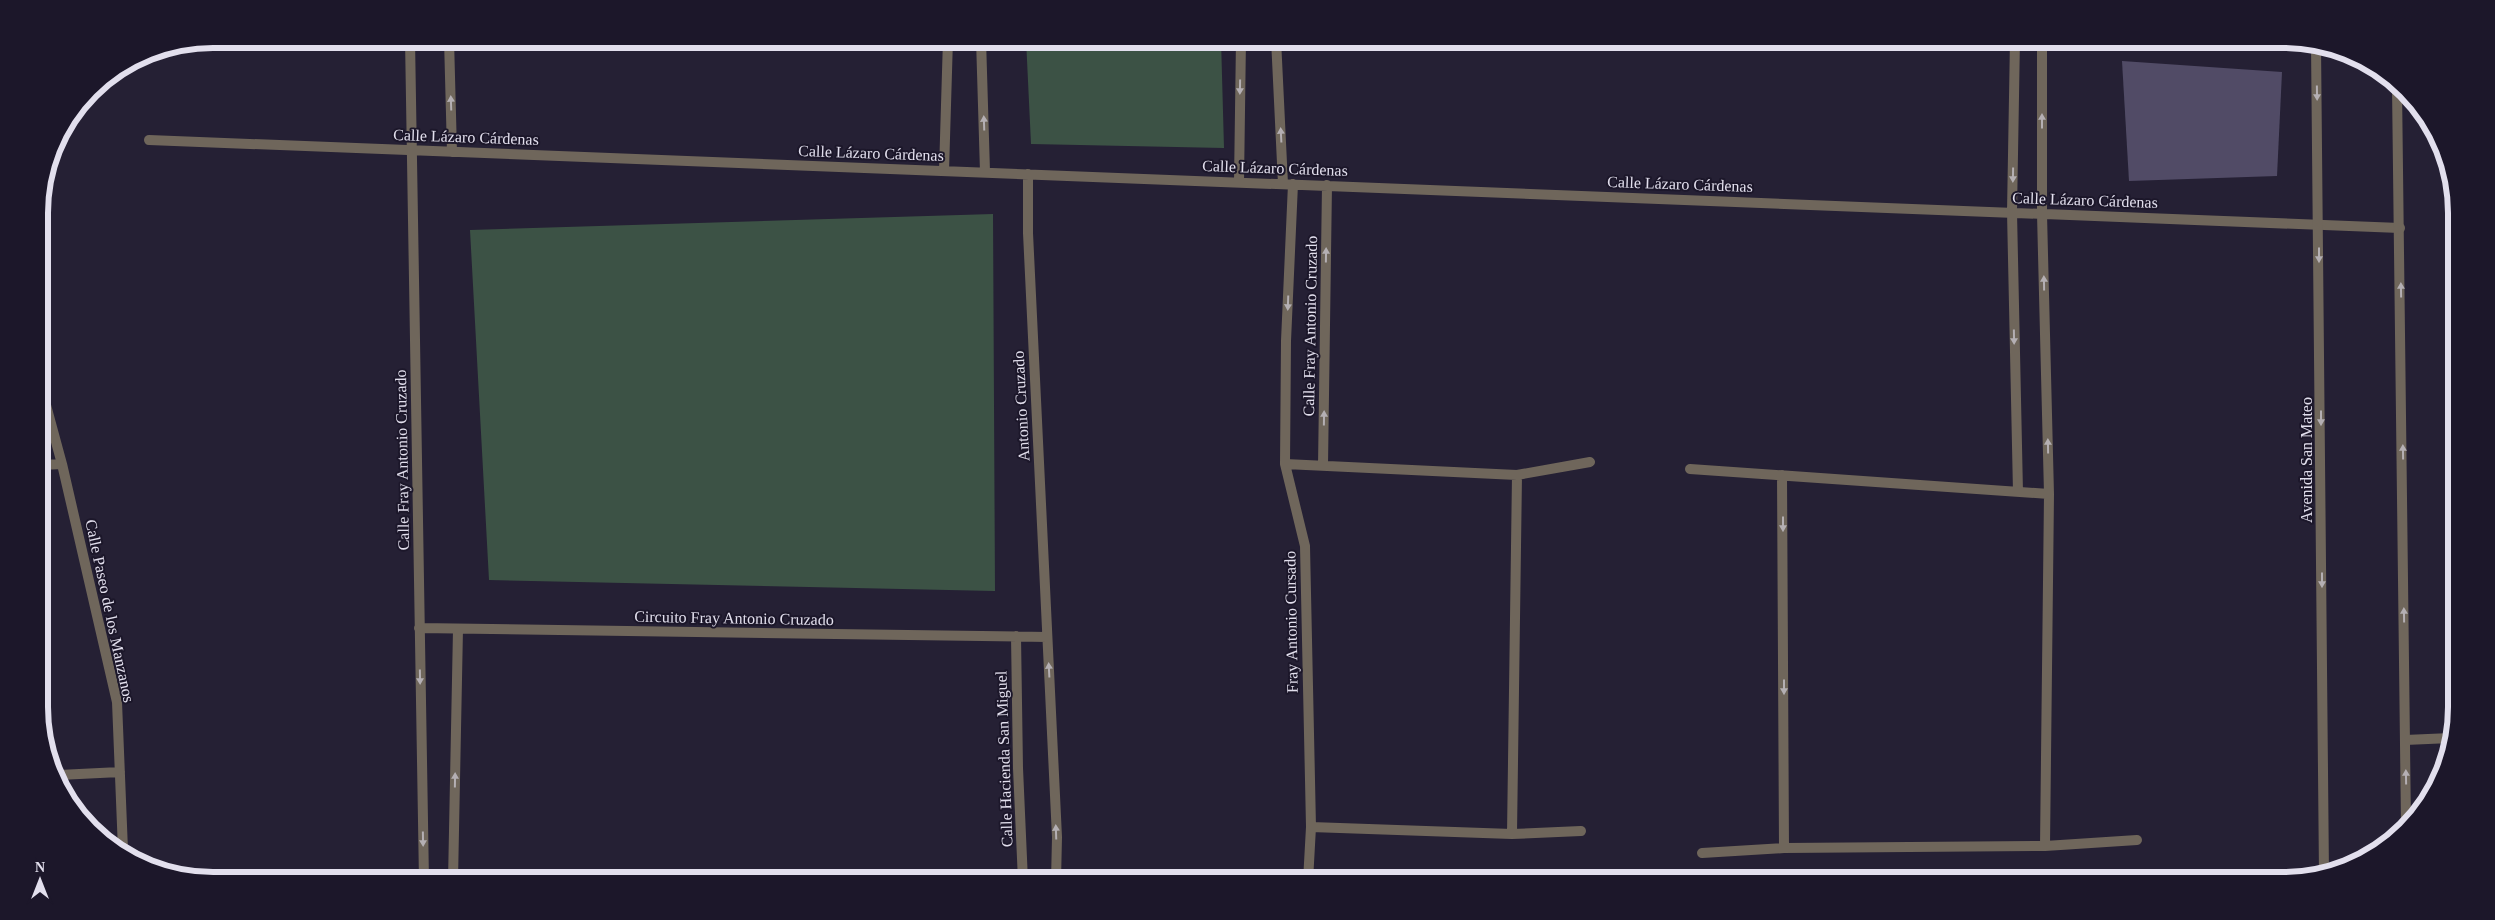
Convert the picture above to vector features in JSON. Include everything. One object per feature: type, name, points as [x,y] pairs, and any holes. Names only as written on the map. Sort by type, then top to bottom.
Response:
[{"type":"street","name":"Calle Fray Antonio Cruzado","points":[[410,48],[424,872]]},
{"type":"street","points":[[449,48],[452,152]]},
{"type":"street","points":[[944,171],[948,48]]},
{"type":"street","points":[[981,48],[985,172]]},
{"type":"street","points":[[1239,182],[1241,48]]},
{"type":"street","name":"Fray Antonio Cursado","points":[[1277,48],[1288,184],[1285,464],[1306,546],[1311,827],[1308,872]]},
{"type":"street","points":[[2015,48],[2012,212],[2018,492]]},
{"type":"street","points":[[2042,48],[2042,214],[2049,494],[2045,846]]},
{"type":"street","name":"Avenida San Mateo","points":[[2316,51],[2324,867]]},
{"type":"street","points":[[2397,94],[2406,817]]},
{"type":"street","name":"Calle Lázaro Cárdenas","points":[[149,140],[2400,228]]},
{"type":"street","name":"Antonio Cruzado","points":[[1028,174],[1028,233],[1047,637]]},
{"type":"street","name":"Calle Fray Antonio Cruzado","points":[[1323,466],[1327,186]]},
{"type":"street","name":"Calle Paseo de los Manzanos","points":[[48,413],[62,464],[117,702],[124,846]]},
{"type":"street","points":[[1285,464],[1517,476],[1590,462]]},
{"type":"street","points":[[48,465],[62,464]]},
{"type":"street","points":[[1690,469],[2049,494]]},
{"type":"street","points":[[1512,834],[1517,476]]},
{"type":"street","points":[[1782,476],[1784,848]]},
{"type":"street","name":"Circuito Fray Antonio Cruzado","points":[[419,628],[1047,637]]},
{"type":"street","points":[[453,872],[458,629]]},
{"type":"street","name":"Calle Hacienda San Miguel","points":[[1016,636],[1018,768],[1023,872]]},
{"type":"street","points":[[1047,637],[1056,872]]},
{"type":"street","points":[[2406,740],[2444,738]]},
{"type":"street","points":[[63,775],[120,772]]},
{"type":"street","points":[[1311,827],[1512,834],[1581,831]]},
{"type":"street","points":[[1702,853],[1784,848],[2045,846],[2137,840]]},
{"type":"green space","points":[[1026,48],[1221,48],[1224,148],[1031,144]]},
{"type":"green space","points":[[993,214],[995,591],[489,580],[470,230]]},
{"type":"building","points":[[2122,61],[2282,72],[2277,176],[2129,181]]}]
